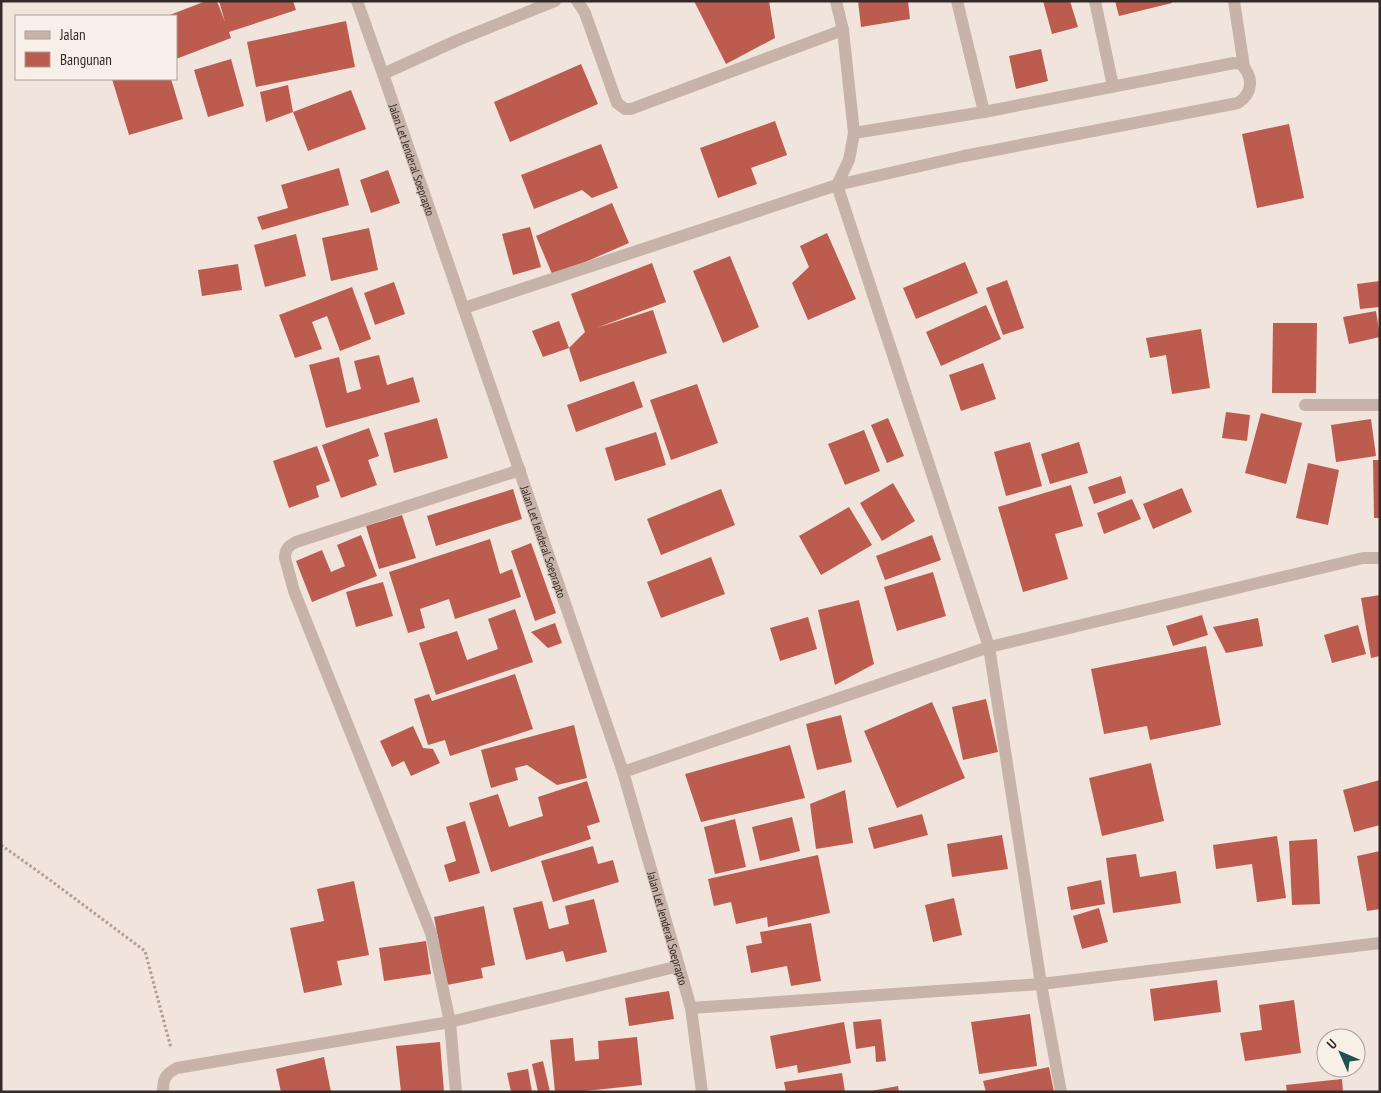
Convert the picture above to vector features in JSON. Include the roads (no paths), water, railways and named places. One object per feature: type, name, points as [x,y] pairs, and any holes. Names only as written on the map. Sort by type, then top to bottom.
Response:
[{"type":"street","name":"Jalan Let Jenderal Soeprapto","points":[[357,1],[624,772],[691,1008],[702,1092]]},
{"type":"street","points":[[383,74],[458,40],[555,1]]},
{"type":"street","points":[[577,1],[585,13],[617,103],[625,109],[843,30]]},
{"type":"street","points":[[836,1],[843,30],[854,133],[849,160],[837,185],[989,648],[1041,984],[1061,1092]]},
{"type":"street","points":[[957,1],[984,112]]},
{"type":"street","points":[[1095,1],[1113,86]]},
{"type":"street","points":[[464,308],[837,185],[964,156],[1238,103],[1246,96],[1250,89],[1250,77],[1244,67],[1234,1]]},
{"type":"street","points":[[854,133],[984,112],[1227,64],[1238,63],[1244,67]]},
{"type":"street","points":[[1304,405],[1380,405]]},
{"type":"street","points":[[456,1092],[450,1022],[431,933],[294,591],[285,553],[286,549],[296,542],[520,470]]},
{"type":"street","points":[[624,772],[989,648],[1363,558],[1380,558]]},
{"type":"street","points":[[691,1008],[1041,984],[1380,943]]},
{"type":"street","points":[[164,1092],[164,1079],[168,1073],[177,1068],[450,1022],[679,966]]}]
